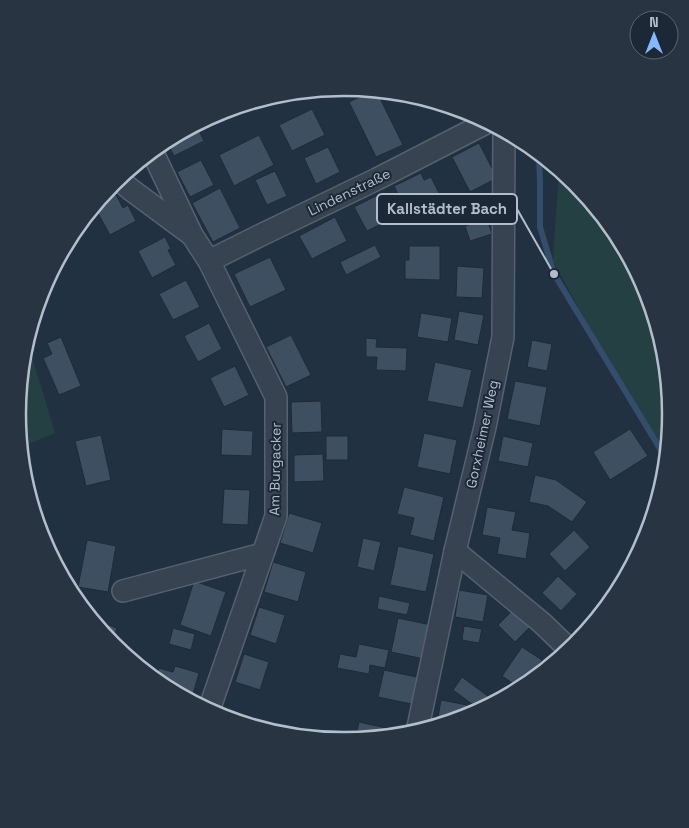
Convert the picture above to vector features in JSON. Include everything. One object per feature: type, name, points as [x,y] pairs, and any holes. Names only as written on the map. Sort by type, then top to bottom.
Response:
[{"type":"street","name":"Lindenstraße","points":[[209,262],[258,236],[377,180],[480,126]]},
{"type":"street","name":"Gorxheimer Weg","points":[[419,723],[455,552],[485,427],[503,337],[504,138]]},
{"type":"street","name":"Am Burgacker","points":[[156,159],[192,235],[209,262],[276,397],[276,516],[212,703]]},
{"type":"street","points":[[124,185],[192,235]]},
{"type":"street","points":[[455,552],[542,623],[564,644]]},
{"type":"street","points":[[123,591],[262,554]]},
{"type":"green space","points":[[558,179],[570,189],[597,220],[620,255],[639,292],[652,332],[660,372],[663,414],[660,456],[553,261]]},
{"type":"green space","points":[[32,355],[55,433],[28,444],[26,414]]},
{"type":"building","points":[[362,96],[380,97],[403,145],[376,157],[349,102]]},
{"type":"building","points":[[312,109],[325,135],[292,151],[279,125]]},
{"type":"building","points":[[199,131],[204,141],[174,156],[170,148]]},
{"type":"building","points":[[259,135],[274,165],[234,186],[219,155]]},
{"type":"building","points":[[479,143],[497,178],[470,192],[452,157]]},
{"type":"building","points":[[328,147],[340,172],[316,184],[304,158]]},
{"type":"building","points":[[201,160],[214,185],[190,197],[177,172]]},
{"type":"building","points":[[275,171],[287,196],[267,205],[255,180]]},
{"type":"building","points":[[421,173],[424,180],[431,177],[441,197],[408,214],[394,186]]},
{"type":"building","points":[[220,188],[240,228],[213,242],[192,203]]},
{"type":"building","points":[[115,193],[123,208],[128,205],[136,221],[110,235],[98,213]]},
{"type":"building","points":[[380,194],[393,218],[367,231],[354,207]]},
{"type":"building","points":[[335,217],[347,241],[312,259],[299,236]]},
{"type":"building","points":[[487,219],[492,234],[470,241],[465,226]]},
{"type":"building","points":[[165,237],[171,249],[168,250],[176,265],[152,278],[138,251]]},
{"type":"building","points":[[375,245],[381,257],[346,275],[340,262]]},
{"type":"building","points":[[409,246],[440,246],[440,280],[405,279],[405,260],[409,260]]},
{"type":"building","points":[[270,257],[286,290],[250,307],[234,274]]},
{"type":"building","points":[[457,266],[484,268],[482,298],[456,297]]},
{"type":"building","points":[[186,280],[200,307],[173,320],[159,294]]},
{"type":"building","points":[[459,311],[484,315],[478,345],[454,340]]},
{"type":"building","points":[[421,313],[452,318],[448,342],[417,337]]},
{"type":"building","points":[[209,323],[222,349],[198,362],[184,336]]},
{"type":"building","points":[[291,335],[311,375],[286,387],[266,347]]},
{"type":"building","points":[[61,337],[81,386],[59,395],[43,358],[52,354],[47,343]]},
{"type":"building","points":[[366,338],[377,339],[376,347],[407,348],[406,371],[376,370],[377,357],[366,357]]},
{"type":"building","points":[[532,340],[552,344],[547,371],[527,367]]},
{"type":"building","points":[[435,362],[472,370],[463,408],[427,401]]},
{"type":"building","points":[[235,366],[249,395],[224,407],[210,378]]},
{"type":"building","points":[[515,381],[547,387],[540,426],[507,419]]},
{"type":"building","points":[[321,401],[322,432],[292,433],[291,402]]},
{"type":"building","points":[[222,429],[253,431],[252,456],[221,455]]},
{"type":"building","points":[[630,429],[648,456],[610,480],[593,452]]},
{"type":"building","points":[[424,433],[457,440],[450,474],[417,467]]},
{"type":"building","points":[[101,435],[111,480],[86,486],[75,441]]},
{"type":"building","points":[[326,436],[348,436],[348,460],[326,460]]},
{"type":"building","points":[[503,436],[533,443],[528,467],[498,461]]},
{"type":"building","points":[[323,454],[324,481],[294,482],[294,455]]},
{"type":"building","points":[[535,475],[556,480],[587,502],[572,522],[548,506],[529,502]]},
{"type":"building","points":[[404,487],[444,497],[434,541],[410,535],[414,518],[397,514]]},
{"type":"building","points":[[224,489],[250,490],[248,525],[222,524]]},
{"type":"building","points":[[487,507],[516,512],[512,530],[530,533],[526,559],[497,554],[500,538],[482,535]]},
{"type":"building","points":[[289,513],[322,523],[313,553],[280,543]]},
{"type":"building","points":[[574,530],[590,547],[565,571],[549,554]]},
{"type":"building","points":[[363,538],[381,542],[374,571],[357,567]]},
{"type":"building","points":[[87,540],[116,546],[108,592],[78,587]]},
{"type":"building","points":[[398,546],[434,554],[426,592],[390,585]]},
{"type":"building","points":[[273,562],[306,572],[298,602],[264,592]]},
{"type":"building","points":[[558,576],[577,594],[561,611],[542,593]]},
{"type":"building","points":[[194,581],[226,592],[211,636],[180,625]]},
{"type":"building","points":[[459,590],[488,595],[483,622],[455,617]]},
{"type":"building","points":[[379,596],[410,603],[407,615],[377,609]]},
{"type":"building","points":[[259,607],[285,615],[276,644],[250,635]]},
{"type":"building","points":[[513,610],[530,627],[515,642],[498,625]]},
{"type":"building","points":[[398,618],[431,625],[424,659],[391,652]]},
{"type":"building","points":[[105,624],[117,628],[115,635]]},
{"type":"building","points":[[464,626],[482,629],[479,643],[462,640]]},
{"type":"building","points":[[173,628],[195,634],[191,650],[169,644]]},
{"type":"building","points":[[359,644],[389,650],[385,668],[370,665],[369,674],[337,668],[340,654],[356,657]]},
{"type":"building","points":[[522,647],[542,660],[538,666],[513,684],[502,676]]},
{"type":"building","points":[[244,654],[269,662],[260,690],[235,682]]},
{"type":"building","points":[[175,666],[199,673],[193,694],[158,671],[159,668],[173,672]]},
{"type":"building","points":[[384,670],[421,678],[416,705],[378,697]]},
{"type":"building","points":[[462,677],[489,697],[473,705],[453,690]]},
{"type":"building","points":[[441,700],[467,705],[466,708],[438,718]]},
{"type":"building","points":[[359,722],[391,729],[365,732],[357,732]]},
{"type":"waterway","points":[[539,163],[540,227],[554,274],[661,449]]},
{"type":"place","name":"Kallstädter Bach","points":[[554,274]]}]
